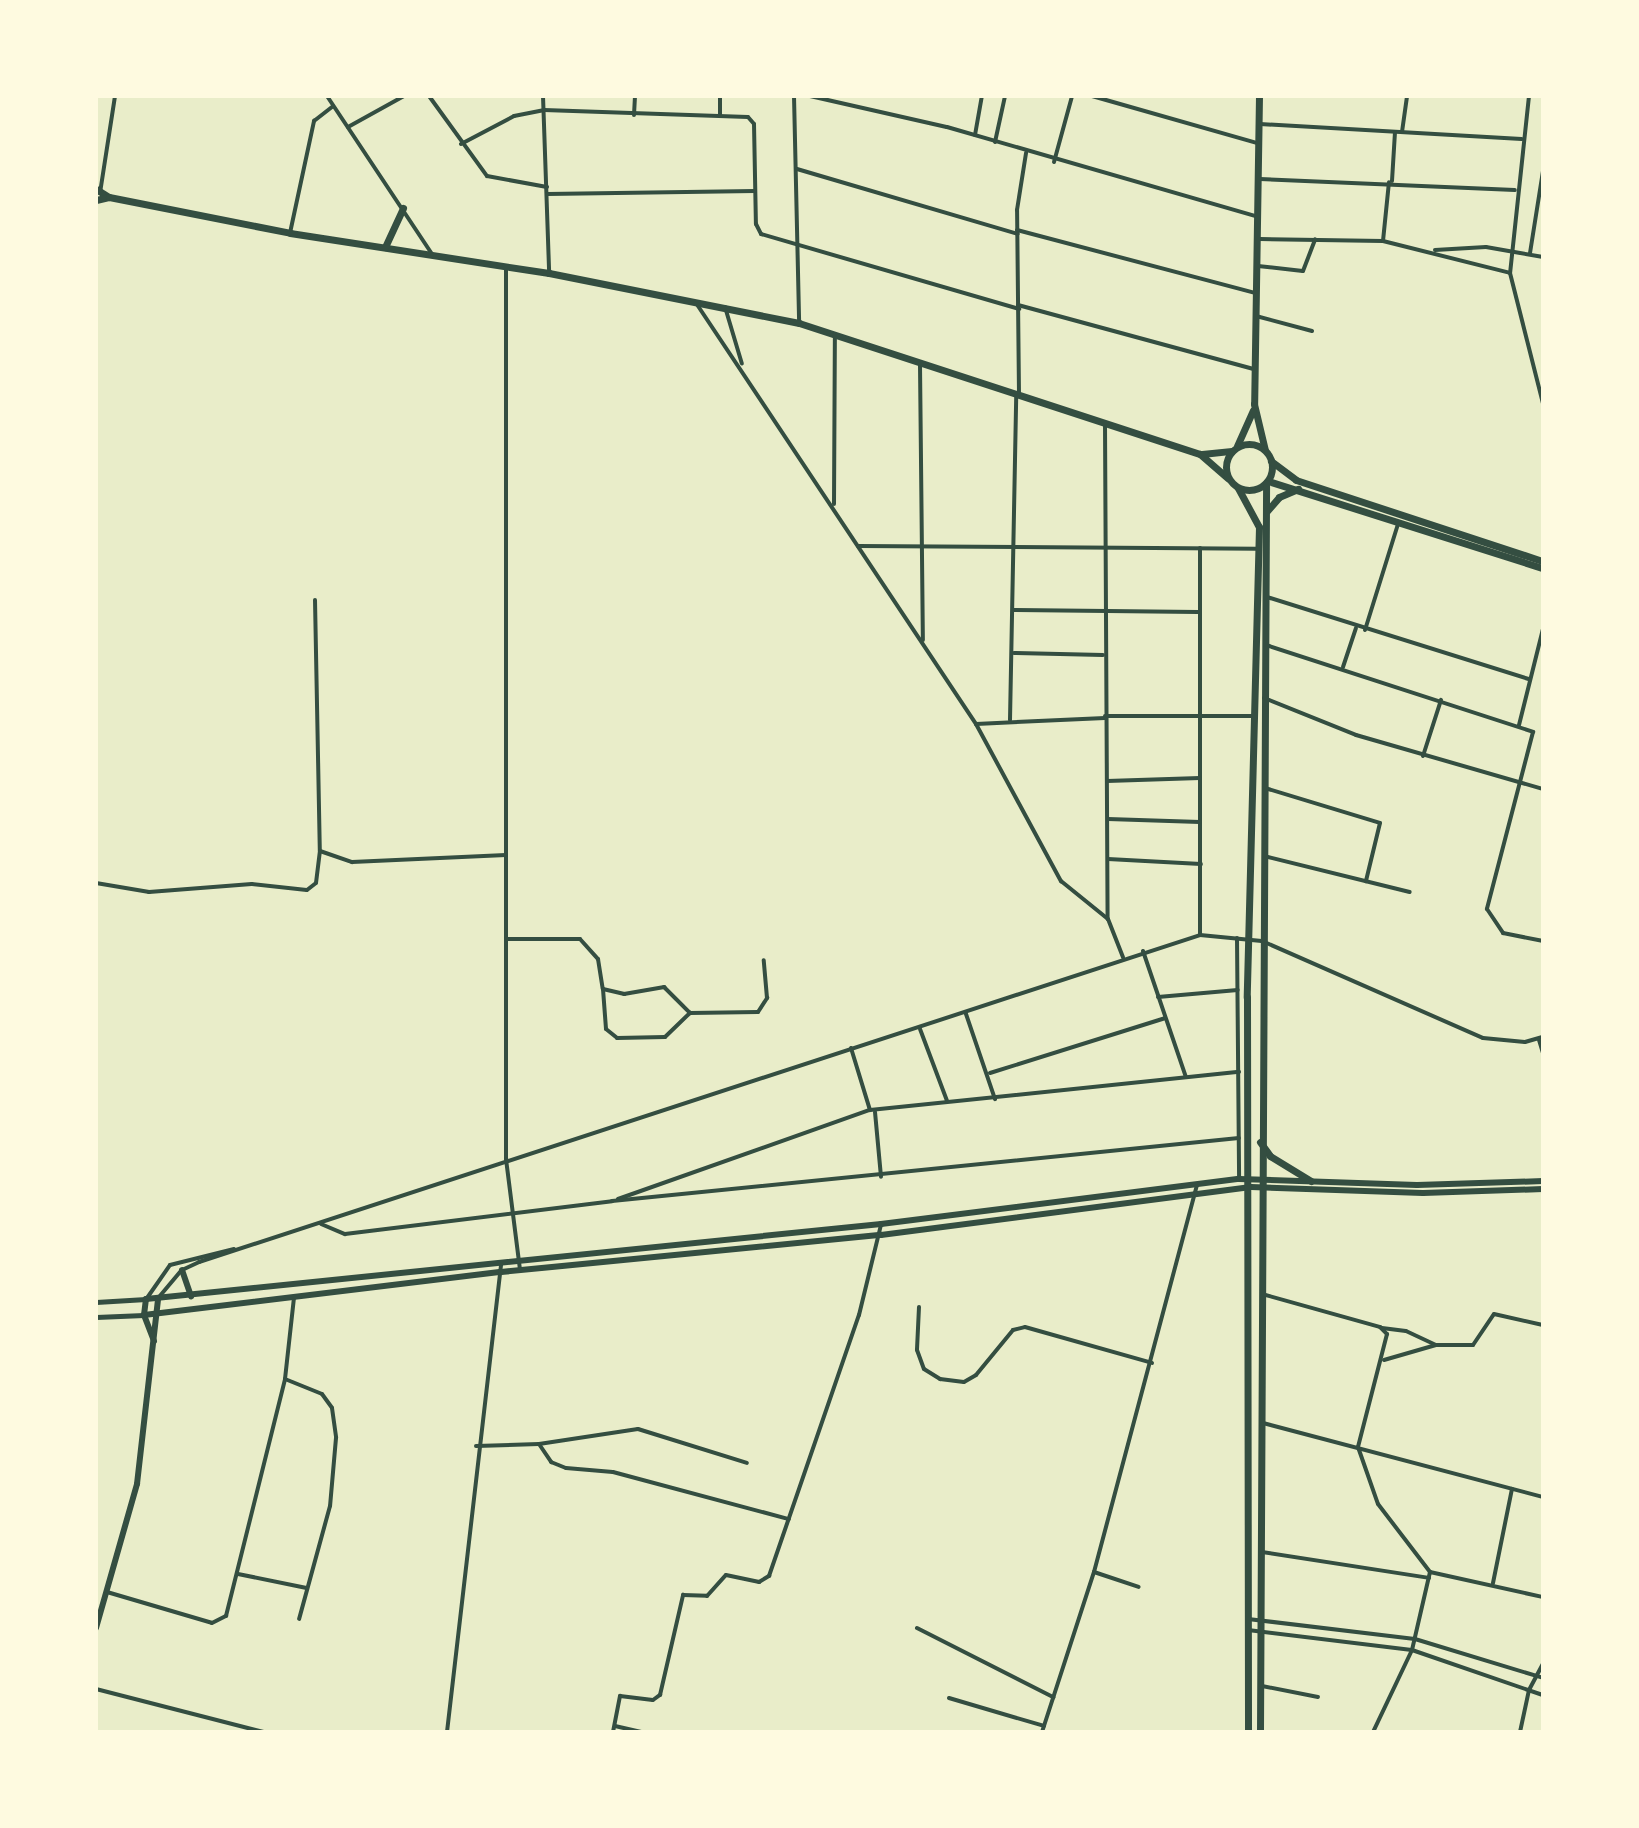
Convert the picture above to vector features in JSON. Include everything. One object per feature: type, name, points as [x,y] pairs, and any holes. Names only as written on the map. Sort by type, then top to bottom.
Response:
[{"type":"main road","points":[[1259,96],[1260,239],[1254,404],[1265,450],[1271,461],[1296,480],[1541,559]]},
{"type":"main road","points":[[98,189],[109,197],[290,233],[549,273],[799,323],[1200,454],[1238,488],[1257,518],[1249,940],[1248,1732]]},
{"type":"main road","points":[[97,200],[109,197]]},
{"type":"main road","points":[[385,247],[403,208]]},
{"type":"main road","points":[[1228,478],[1226,464],[1254,404]]},
{"type":"main road","points":[[1200,454],[1251,444],[1265,450]]},
{"type":"main road","points":[[1260,1732],[1264,644],[1267,482],[1271,461]]},
{"type":"main road","points":[[1238,488],[1255,490],[1267,482],[1299,489],[1543,568]]},
{"type":"main road","points":[[1266,513],[1279,497],[1299,489]]},
{"type":"main road","points":[[1260,1142],[1270,1156],[1311,1181]]},
{"type":"main road","points":[[154,1341],[144,1315],[146,1299],[881,1224],[1239,1179],[1250,1183]]},
{"type":"main road","points":[[144,1315],[501,1272],[881,1235],[1193,1196],[1250,1183],[1543,1181]]},
{"type":"main road","points":[[1260,1183],[1416,1193],[1543,1189]]},
{"type":"main road","points":[[182,1270],[191,1296]]},
{"type":"main road","points":[[96,1628],[137,1484],[158,1299]]},
{"type":"street","points":[[97,200],[115,96]]},
{"type":"street","points":[[327,96],[434,256]]},
{"type":"street","points":[[348,127],[404,96]]},
{"type":"street","points":[[429,96],[487,176],[547,187]]},
{"type":"street","points":[[543,96],[549,273]]},
{"type":"street","points":[[634,115],[635,96]]},
{"type":"street","points":[[720,96],[720,115]]},
{"type":"street","points":[[794,96],[801,247],[799,323]]},
{"type":"street","points":[[810,96],[975,135],[1054,162],[1260,217]]},
{"type":"street","points":[[975,135],[982,96]]},
{"type":"street","points":[[995,142],[1005,96]]},
{"type":"street","points":[[1054,162],[1072,96]]},
{"type":"street","points":[[1092,96],[1260,144]]},
{"type":"street","points":[[1383,241],[1398,132],[1407,96]]},
{"type":"street","points":[[1529,96],[1515,190],[1509,249],[1510,273],[1543,403]]},
{"type":"street","points":[[290,233],[314,121],[333,106]]},
{"type":"street","points":[[461,144],[514,116],[544,110],[634,115],[720,115],[753,121],[758,232],[801,247],[1254,369]]},
{"type":"street","points":[[1260,124],[1522,139]]},
{"type":"street","points":[[1010,720],[1018,394],[1018,232],[1026,153]]},
{"type":"street","points":[[797,169],[1018,232],[1257,294]]},
{"type":"street","points":[[1530,253],[1543,171]]},
{"type":"street","points":[[1260,179],[1390,182],[1515,190]]},
{"type":"street","points":[[547,194],[755,191]]},
{"type":"street","points":[[1260,239],[1383,241],[1432,250],[1509,249],[1543,257]]},
{"type":"street","points":[[1258,266],[1303,271],[1315,239]]},
{"type":"street","points":[[1432,250],[1468,265],[1510,273]]},
{"type":"street","points":[[506,266],[506,1159],[520,1270]]},
{"type":"street","points":[[694,300],[744,370],[976,724],[1061,881],[1108,919]]},
{"type":"street","points":[[725,307],[744,370]]},
{"type":"street","points":[[1256,316],[1312,331]]},
{"type":"street","points":[[834,507],[835,335]]},
{"type":"street","points":[[920,362],[923,642]]},
{"type":"street","points":[[1105,424],[1103,655],[1108,919],[1123,957]]},
{"type":"street","points":[[1365,630],[1399,522]]},
{"type":"street","points":[[858,546],[922,550],[1257,549]]},
{"type":"street","points":[[1200,548],[1197,716],[1200,935]]},
{"type":"street","points":[[1265,596],[1356,628],[1529,679]]},
{"type":"street","points":[[96,883],[149,892],[252,884],[307,890],[316,883],[320,851],[315,600]]},
{"type":"street","points":[[1013,610],[1199,612]]},
{"type":"street","points":[[1343,668],[1356,628]]},
{"type":"street","points":[[1519,725],[1543,629]]},
{"type":"street","points":[[1264,644],[1519,725],[1534,736],[1524,785],[1487,909],[1503,933],[1543,941]]},
{"type":"street","points":[[1013,653],[1103,655]]},
{"type":"street","points":[[1264,698],[1423,756],[1543,789]]},
{"type":"street","points":[[1423,756],[1441,700]]},
{"type":"street","points":[[976,724],[1105,717],[1253,716]]},
{"type":"street","points":[[1107,781],[1200,778]]},
{"type":"street","points":[[1263,787],[1380,823],[1366,881]]},
{"type":"street","points":[[1108,819],[1200,822]]},
{"type":"street","points":[[320,851],[352,862],[506,855]]},
{"type":"street","points":[[1264,856],[1410,892]]},
{"type":"street","points":[[1108,859],[1201,864]]},
{"type":"street","points":[[158,1299],[182,1270],[248,1246],[321,1224],[506,1159],[966,1013],[1123,957],[1200,935],[1262,941],[1483,1038],[1541,1038],[1543,1053]]},
{"type":"street","points":[[1237,938],[1239,1179]]},
{"type":"street","points":[[506,939],[580,939],[598,959],[606,1029],[617,1038],[665,1037],[690,1013],[758,1012],[767,998],[764,960]]},
{"type":"street","points":[[1143,951],[1186,1077]]},
{"type":"street","points":[[603,989],[624,994],[664,987],[690,1013]]},
{"type":"street","points":[[1158,997],[1238,990]]},
{"type":"street","points":[[966,1013],[990,1073],[995,1099]]},
{"type":"street","points":[[990,1073],[1165,1018]]},
{"type":"street","points":[[919,1028],[947,1101]]},
{"type":"street","points":[[851,1048],[872,1111],[881,1177]]},
{"type":"street","points":[[612,1201],[872,1111],[1239,1072]]},
{"type":"street","points":[[321,1224],[345,1234],[514,1216],[612,1201],[881,1177],[1239,1138]]},
{"type":"street","points":[[1042,1732],[1094,1572],[1152,1363],[1197,1184]]},
{"type":"street","points":[[642,1732],[614,1729],[620,1696],[653,1700],[660,1695],[683,1595],[707,1596],[733,1573],[765,1581],[789,1519],[881,1235],[881,1224]]},
{"type":"street","points":[[96,1302],[146,1299],[174,1263],[248,1246]]},
{"type":"street","points":[[447,1732],[476,1446],[501,1263]]},
{"type":"street","points":[[1260,1294],[1380,1327],[1406,1331],[1436,1345]]},
{"type":"street","points":[[107,1592],[220,1622],[238,1574],[285,1379],[294,1297]]},
{"type":"street","points":[[919,1307],[917,1350],[924,1369],[940,1379],[964,1382],[976,1375],[1013,1330],[1025,1327],[1152,1363]]},
{"type":"street","points":[[1384,1360],[1436,1345],[1473,1345],[1494,1314],[1543,1325]]},
{"type":"street","points":[[96,1317],[144,1315]]},
{"type":"street","points":[[1373,1732],[1412,1650],[1429,1575],[1378,1504],[1358,1447],[1384,1360],[1387,1334],[1380,1327]]},
{"type":"street","points":[[285,1379],[322,1394],[332,1408],[336,1438],[330,1506],[299,1619]]},
{"type":"street","points":[[1261,1422],[1543,1497]]},
{"type":"street","points":[[476,1446],[539,1444],[638,1429],[747,1463]]},
{"type":"street","points":[[539,1444],[551,1462],[566,1468],[613,1472],[789,1519]]},
{"type":"street","points":[[1493,1583],[1512,1489]]},
{"type":"street","points":[[1262,1552],[1493,1583],[1543,1597]]},
{"type":"street","points":[[1094,1572],[1139,1587]]},
{"type":"street","points":[[238,1574],[307,1588]]},
{"type":"street","points":[[1248,1619],[1415,1639],[1540,1678]]},
{"type":"street","points":[[917,1628],[1053,1697]]},
{"type":"street","points":[[1248,1630],[1412,1650],[1543,1695]]},
{"type":"street","points":[[1520,1732],[1529,1690],[1540,1678],[1543,1664]]},
{"type":"street","points":[[1262,1686],[1318,1697]]},
{"type":"street","points":[[96,1689],[264,1732]]},
{"type":"street","points":[[949,1698],[1044,1726]]}]
